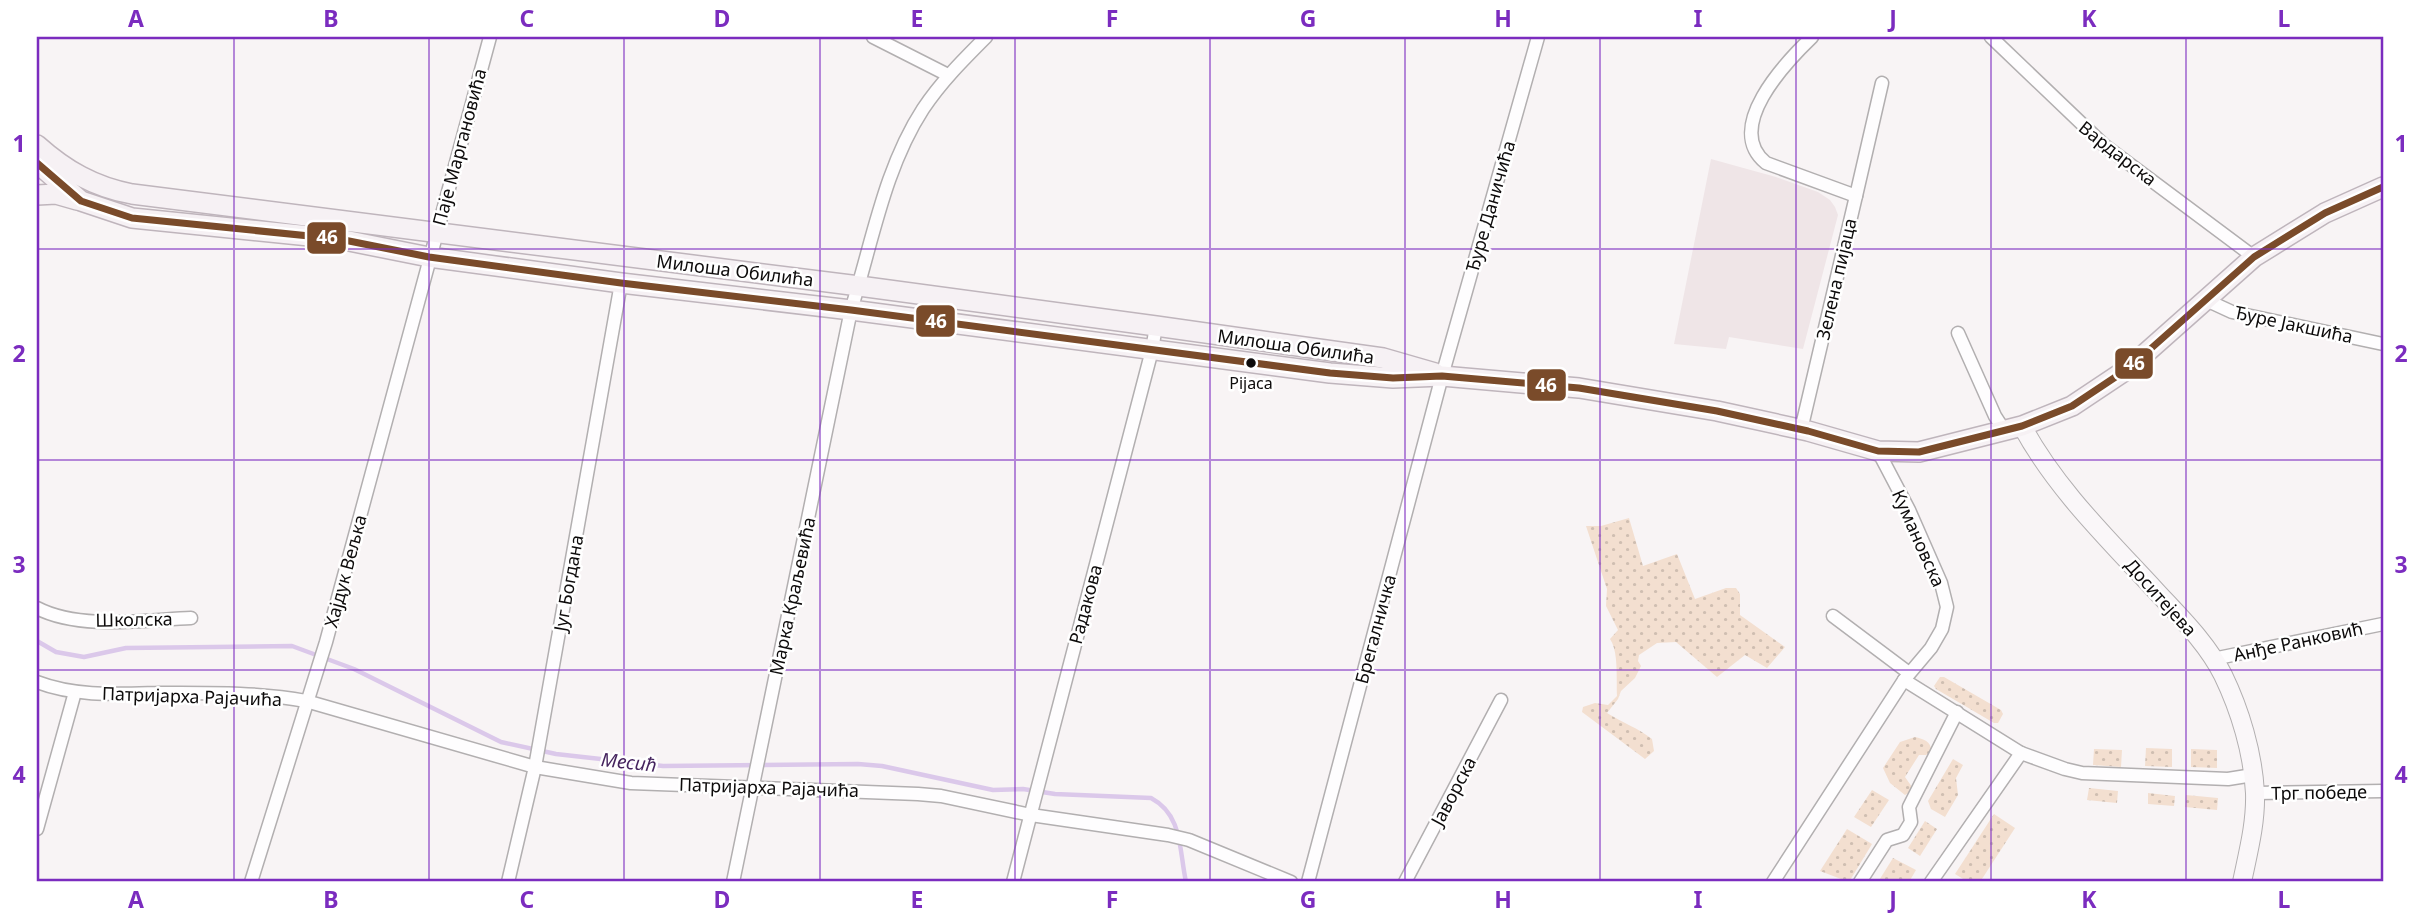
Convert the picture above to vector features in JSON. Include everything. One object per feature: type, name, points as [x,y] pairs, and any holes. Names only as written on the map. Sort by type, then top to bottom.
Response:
[{"type":"main road","name":"Милоша Обилића","points":[[37,145],[66,169],[109,190],[1156,326],[1383,358],[1442,376]]},
{"type":"main road","name":"Милоша Обилића","points":[[37,163],[81,201],[132,218],[339,239],[429,257],[621,283],[1366,377],[1442,376],[1579,388],[1717,411],[1801,430]]},
{"type":"main road","points":[[1801,430],[1878,451],[1919,452],[2013,428],[2064,410],[2130,368],[2254,257],[2325,213],[2383,187]]},
{"type":"main road","points":[[37,195],[56,194],[81,201]]},
{"type":"main road","name":"Доситејева","points":[[2013,428],[2041,458],[2077,506],[2188,625],[2222,673],[2237,709],[2254,784],[2254,818],[2242,882]]},
{"type":"street","name":"Паје Маргановића","points":[[429,257],[490,37]]},
{"type":"street","points":[[873,37],[948,75]]},
{"type":"street","name":"Марка Краљевића","points":[[733,882],[851,310],[880,213],[897,164],[915,124],[948,75],[986,37]]},
{"type":"street","name":"Ђуре Даничића","points":[[1442,376],[1538,37]]},
{"type":"street","name":"Зелена пијаца","points":[[1801,430],[1856,196],[1770,165],[1755,152],[1751,138],[1752,123],[1765,93],[1776,75],[1812,37]]},
{"type":"street","name":"Вардарска","points":[[1991,37],[2104,145],[2254,257]]},
{"type":"street","points":[[1856,196],[1882,83]]},
{"type":"street","name":"Хајдук Вељка","points":[[251,882],[326,642],[429,257]]},
{"type":"street","name":"Југ Богдана","points":[[508,882],[540,737],[621,283]]},
{"type":"street","name":"Ђуре Јакшића","points":[[2206,300],[2232,312],[2383,344]]},
{"type":"street","name":"Радакова","points":[[1013,882],[1152,350],[1156,326]]},
{"type":"street","points":[[1958,332],[2013,428]]},
{"type":"street","name":"Брегалничка","points":[[1308,882],[1442,376]]},
{"type":"street","name":"Кумановска","points":[[1878,451],[1909,510],[1941,583],[1947,607],[1942,629],[1931,648],[1907,677]]},
{"type":"street","name":"Школска","points":[[37,608],[49,614],[92,621],[191,618]]},
{"type":"street","name":"Трг победе","points":[[1833,615],[1907,677],[1957,712],[2021,753],[2065,769],[2082,773],[2228,779],[2254,784],[2383,790]]},
{"type":"street","name":"Анђе Ранковић","points":[[2213,659],[2383,624]]},
{"type":"street","points":[[1773,882],[1907,677]]},
{"type":"street","name":"Патријарха Рајачића","points":[[37,682],[58,690],[75,692],[277,696],[306,701],[535,763],[631,783],[941,796],[1031,815],[1189,840],[1291,882]]},
{"type":"street","points":[[37,829],[75,692]]},
{"type":"street","name":"Јаворска","points":[[1405,882],[1501,700]]},
{"type":"street","points":[[1860,882],[1887,840],[1903,835],[1911,822],[1909,807],[1957,712]]},
{"type":"street","points":[[1931,882],[2021,753]]},
{"type":"shaded area","points":[[1711,159],[1818,192],[1835,207],[1838,215],[1803,349],[1729,337],[1726,349],[1674,344]]},
{"type":"shaded area","points":[[1629,518],[1643,566],[1677,554],[1695,599],[1726,588],[1736,588],[1740,594],[1740,615],[1785,647],[1767,668],[1745,655],[1717,677],[1676,642],[1657,643],[1639,655],[1641,666],[1635,678],[1621,691],[1607,713],[1652,739],[1654,751],[1645,759],[1582,712],[1583,707],[1595,703],[1608,705],[1617,696],[1616,659],[1610,639],[1618,630],[1606,606],[1607,589],[1586,526],[1601,526]]},
{"type":"shaded area","points":[[1940,677],[2001,710],[2003,714],[1998,723],[1936,689],[1934,686]]},
{"type":"shaded area","points":[[1915,737],[1927,742],[1931,752],[1919,755],[1905,777],[1912,791],[1905,795],[1890,783],[1883,768],[1900,742]]},
{"type":"shaded area","points":[[2146,748],[2172,749],[2172,767],[2145,766]]},
{"type":"shaded area","points":[[2094,749],[2122,750],[2121,767],[2093,765]]},
{"type":"shaded area","points":[[2191,749],[2217,750],[2217,768],[2191,767]]},
{"type":"shaded area","points":[[1953,759],[1963,765],[1956,778],[1958,795],[1945,817],[1931,809],[1928,801]]},
{"type":"shaded area","points":[[2089,788],[2118,791],[2117,803],[2087,800]]},
{"type":"shaded area","points":[[1872,790],[1889,800],[1871,827],[1854,817]]},
{"type":"shaded area","points":[[2148,793],[2175,796],[2174,806],[2148,804]]},
{"type":"shaded area","points":[[2186,795],[2218,798],[2217,810],[2185,807]]},
{"type":"shaded area","points":[[1994,814],[2015,828],[1980,882],[1968,882],[1955,874]]},
{"type":"shaded area","points":[[1925,821],[1937,829],[1920,856],[1908,848]]},
{"type":"shaded area","points":[[1847,829],[1872,844],[1849,882],[1820,871]]},
{"type":"shaded area","points":[[1893,858],[1916,870],[1909,882],[1878,882]]},
{"type":"waterway","name":"Месић","points":[[37,641],[56,652],[84,657],[126,648],[292,646],[354,669],[501,742],[556,754],[663,766],[858,764],[882,766],[993,790],[1023,789],[1055,794],[1151,798],[1169,814],[1174,824],[1186,882]]},
{"type":"transit line","name":"46","points":[[37,163],[81,201],[132,218],[339,239],[429,257],[621,283],[851,310],[1330,373],[1393,378],[1442,376],[1579,388],[1717,411],[1808,431],[1878,451],[1919,452],[2022,426],[2072,406],[2129,368],[2254,257],[2325,213],[2383,187]]},
{"type":"place","name":"Pijaca","points":[[1251,363]]}]
